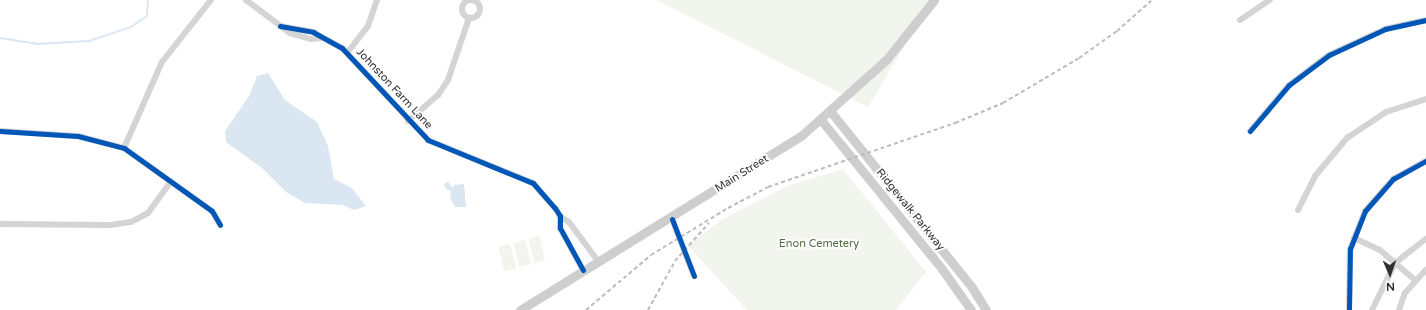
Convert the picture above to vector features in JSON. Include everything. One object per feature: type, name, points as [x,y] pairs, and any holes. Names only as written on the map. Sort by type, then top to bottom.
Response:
[{"type":"main road","name":"Main Street","points":[[520,310],[598,261],[672,219],[782,150],[831,112],[886,60],[934,0]]},
{"type":"main road","name":"Ridgewalk Parkway","points":[[831,112],[971,286],[986,310]]},
{"type":"main road","name":"Ridgewalk Parkway","points":[[821,120],[942,269],[971,310]]},
{"type":"street","points":[[124,148],[162,62],[211,0]]},
{"type":"street","name":"Johnston Farm Lane","points":[[246,0],[280,26],[313,32],[347,54],[408,121],[432,142],[533,183],[560,216],[569,222],[598,261]]},
{"type":"street","points":[[347,54],[368,26],[377,0]]},
{"type":"street","points":[[1240,20],[1270,0]]},
{"type":"street","points":[[408,121],[438,95],[448,80],[468,18]]},
{"type":"street","points":[[1250,131],[1289,85],[1329,55],[1385,29],[1426,20]]},
{"type":"street","points":[[1298,210],[1315,176],[1347,138],[1386,112],[1426,99]]},
{"type":"street","points":[[0,131],[78,136],[124,148],[212,210],[220,225]]},
{"type":"street","points":[[1349,310],[1348,262],[1354,238],[1365,211],[1382,189],[1402,173],[1426,161]]},
{"type":"street","points":[[0,224],[111,225],[131,222],[148,213],[170,181]]},
{"type":"street","name":"Johnston Farm Lane","points":[[560,216],[560,228],[583,270]]},
{"type":"street","points":[[672,219],[694,276]]},
{"type":"street","points":[[1354,238],[1373,246],[1395,262],[1415,280]]},
{"type":"street","points":[[1372,310],[1395,262],[1426,238]]},
{"type":"street","points":[[1399,310],[1415,280],[1426,270]]},
{"type":"green space","points":[[656,0],[932,0],[868,107]]},
{"type":"green space","name":"Enon Cemetery","points":[[843,169],[926,272],[896,310],[747,310],[688,246],[720,221],[749,205],[790,185]]},
{"type":"green space","points":[[539,236],[545,260],[534,263],[528,239]]},
{"type":"green space","points":[[525,240],[531,264],[519,267],[513,243]]},
{"type":"green space","points":[[510,244],[516,268],[504,271],[498,247]]},
{"type":"shaded area","points":[[268,73],[285,100],[317,122],[328,146],[334,179],[352,188],[366,206],[354,210],[343,205],[305,203],[286,192],[262,168],[226,142],[225,131],[249,96],[257,76]]},
{"type":"shaded area","points":[[448,182],[453,188],[454,185],[464,184],[466,207],[455,207],[450,198],[451,191],[445,188],[444,184]]},
{"type":"waterway","points":[[0,38],[37,44],[89,41],[131,27],[147,16],[148,0]]},
{"type":"railway","points":[[586,310],[651,255],[728,208],[768,187],[955,123],[1003,103],[1079,58],[1117,31],[1152,0]]},
{"type":"railway","points":[[648,310],[675,261],[709,223]]},
{"type":"cycle path","points":[[1250,131],[1289,85],[1329,55],[1385,29],[1426,20]]},
{"type":"cycle path","points":[[280,26],[313,32],[342,48],[428,140],[533,183],[560,216],[560,228],[583,270]]},
{"type":"cycle path","points":[[0,131],[78,136],[124,148],[212,211],[220,225]]},
{"type":"cycle path","points":[[1349,310],[1350,249],[1365,211],[1393,179],[1426,161]]},
{"type":"cycle path","points":[[672,219],[694,276]]}]
